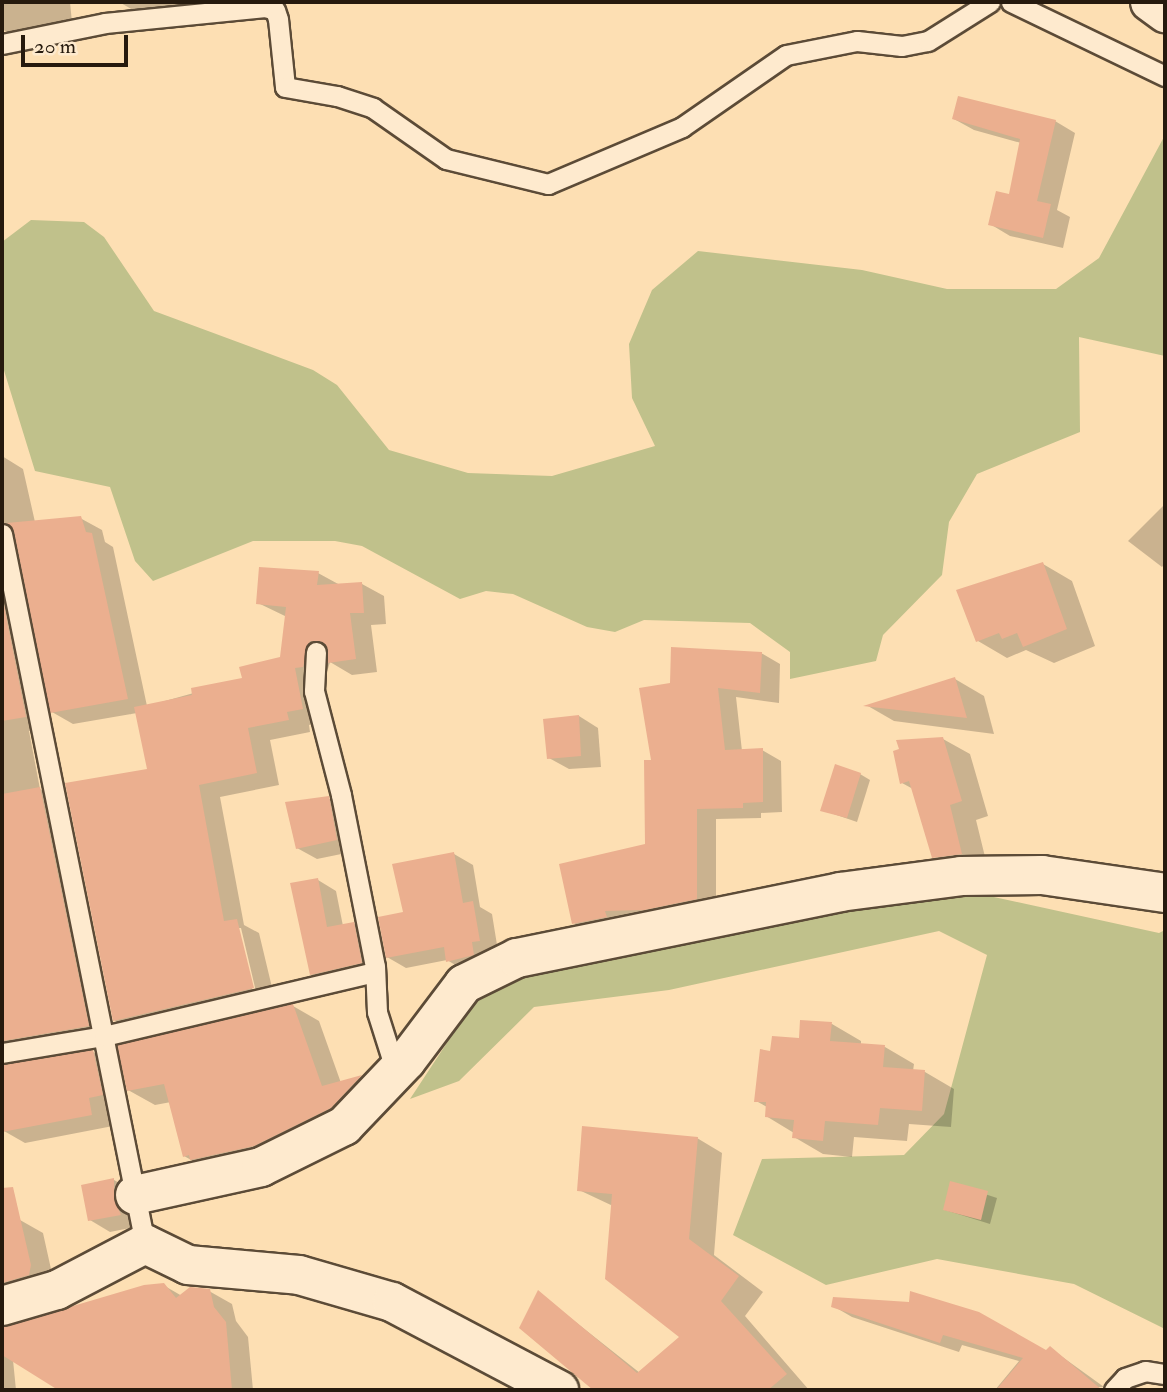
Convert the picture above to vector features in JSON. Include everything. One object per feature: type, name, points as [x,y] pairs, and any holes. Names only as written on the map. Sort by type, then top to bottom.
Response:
[{"type":"street","points":[[1150,2],[1165,13]]},
{"type":"street","points":[[135,1195],[261,1167],[344,1126],[396,1072],[464,985],[517,958],[840,892],[961,876],[1042,875],[1165,893]]},
{"type":"street","points":[[2,1306],[57,1290],[145,1244],[188,1265],[299,1275],[392,1302],[559,1390]]},
{"type":"lane","points":[[2,44],[105,23],[265,7],[275,10],[278,19],[285,87],[338,96],[373,108],[446,159],[548,184],[682,127],[786,55],[857,41],[902,46],[928,41],[990,2]]},
{"type":"lane","points":[[1011,2],[1165,76]]},
{"type":"lane","points":[[2,534],[145,1244]]},
{"type":"lane","points":[[316,652],[314,691],[341,795],[375,972],[377,1012],[396,1072]]},
{"type":"lane","points":[[2,1053],[104,1036],[375,972]]},
{"type":"lane","points":[[1114,1390],[1125,1378],[1145,1371],[1165,1374]]},
{"type":"green space","points":[[1165,135],[1165,356],[1079,337],[1080,432],[977,474],[949,522],[942,575],[883,635],[876,661],[790,679],[790,652],[750,623],[644,620],[615,632],[587,627],[513,594],[486,591],[460,599],[362,546],[335,541],[253,541],[153,581],[135,561],[110,487],[35,471],[2,364],[2,242],[31,220],[84,222],[104,237],[154,311],[313,370],[337,385],[389,450],[468,473],[552,476],[655,446],[632,398],[629,344],[652,290],[698,251],[862,270],[947,289],[1056,289],[1099,258]]},
{"type":"green space","points":[[957,889],[1159,933],[1165,930],[1165,1329],[1074,1284],[937,1259],[826,1285],[733,1235],[762,1159],[904,1155],[944,1114],[987,955],[939,931],[669,990],[534,1007],[459,1081],[410,1099],[479,994],[536,970]]},
{"type":"building","points":[[958,96],[1056,120],[1037,201],[1051,204],[1043,238],[988,225],[996,191],[1009,194],[1020,139],[952,119]]},
{"type":"building","points":[[81,516],[86,532],[92,533],[128,699],[50,713],[14,532],[7,523]]},
{"type":"building","points":[[1043,562],[1067,629],[1023,647],[1017,633],[1002,639],[999,633],[976,642],[956,590]]},
{"type":"building","points":[[259,567],[319,571],[317,585],[362,582],[364,613],[350,613],[356,659],[328,663],[327,646],[310,641],[303,667],[295,668],[303,709],[287,712],[289,720],[248,728],[257,773],[199,785],[224,921],[237,919],[254,988],[113,1021],[65,783],[147,769],[134,707],[192,695],[191,688],[242,678],[239,667],[280,657],[286,607],[256,604]]},
{"type":"building","points":[[2,595],[26,717],[2,721]]},
{"type":"building","points":[[671,647],[762,652],[760,693],[718,688],[725,750],[763,748],[763,802],[743,803],[743,808],[697,809],[697,899],[644,910],[605,911],[607,917],[572,924],[559,864],[645,844],[644,760],[651,760],[639,688],[670,683]]},
{"type":"building","points":[[955,677],[967,718],[863,706]]},
{"type":"building","points":[[579,715],[581,756],[547,759],[543,719]]},
{"type":"building","points":[[943,737],[962,801],[950,805],[962,854],[932,858],[909,781],[900,784],[893,751],[899,749],[896,740]]},
{"type":"building","points":[[835,764],[861,773],[847,818],[820,811]]},
{"type":"building","points":[[40,787],[89,1026],[2,1041],[2,794]]},
{"type":"building","points":[[329,796],[337,840],[296,849],[285,802]]},
{"type":"building","points":[[454,852],[463,903],[473,901],[480,941],[472,942],[474,955],[446,962],[444,947],[386,958],[378,917],[403,912],[392,864]]},
{"type":"building","points":[[318,878],[327,927],[354,922],[362,963],[310,975],[290,883]]},
{"type":"building","points":[[293,1004],[322,1086],[362,1075],[331,1108],[254,1146],[190,1160],[189,1155],[183,1157],[164,1084],[127,1091],[117,1045]]},
{"type":"building","points":[[800,1020],[832,1022],[830,1041],[885,1045],[883,1067],[925,1070],[922,1111],[880,1108],[878,1125],[825,1121],[823,1141],[792,1138],[794,1120],[765,1117],[766,1102],[754,1102],[760,1049],[770,1051],[772,1036],[799,1038]]},
{"type":"building","points":[[93,1050],[103,1095],[89,1098],[92,1115],[2,1132],[2,1065]]},
{"type":"building","points":[[582,1126],[698,1137],[689,1239],[739,1276],[721,1301],[787,1374],[768,1390],[593,1390],[519,1328],[538,1290],[637,1373],[679,1337],[605,1279],[612,1194],[577,1191]]},
{"type":"building","points":[[114,1178],[114,1199],[121,1215],[88,1221],[81,1185]]},
{"type":"building","points":[[950,1181],[988,1191],[981,1220],[943,1210]]},
{"type":"building","points":[[13,1187],[31,1265],[29,1275],[2,1283],[2,1188]]},
{"type":"building","points":[[164,1283],[176,1298],[190,1287],[210,1289],[214,1307],[226,1322],[232,1390],[58,1390],[2,1355],[2,1327],[144,1285]]},
{"type":"building","points":[[910,1291],[979,1312],[1046,1350],[1050,1346],[1102,1390],[996,1390],[1023,1358],[943,1335],[940,1343],[831,1307],[833,1297],[909,1302]]}]
